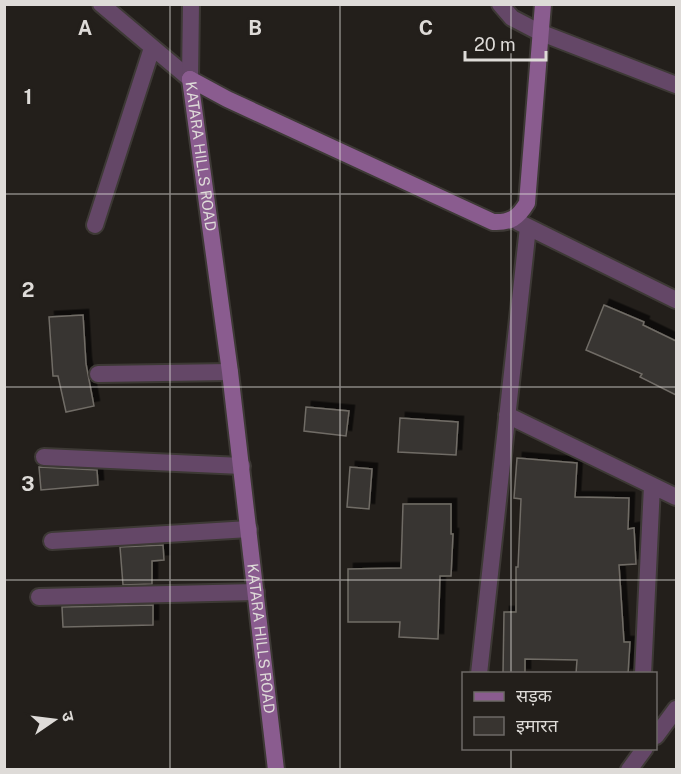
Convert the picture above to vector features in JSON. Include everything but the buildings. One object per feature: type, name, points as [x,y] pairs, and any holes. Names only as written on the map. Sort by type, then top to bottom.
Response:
[{"type":"main road","points":[[520,223],[521,214],[527,203],[543,4]]},
{"type":"main road","name":"KATARA HILLS ROAD","points":[[190,79],[227,99],[493,222],[520,223]]},
{"type":"main road","name":"KATARA HILLS ROAD","points":[[190,79],[242,466],[276,770]]},
{"type":"street","points":[[101,4],[190,79]]},
{"type":"street","points":[[190,79],[191,4]]},
{"type":"street","points":[[500,4],[512,18],[539,32],[676,85]]},
{"type":"street","points":[[95,225],[152,48]]},
{"type":"street","points":[[479,672],[507,415],[520,223],[676,300]]},
{"type":"street","points":[[99,374],[230,372]]},
{"type":"street","points":[[507,415],[676,497]]},
{"type":"street","points":[[44,457],[242,466]]},
{"type":"street","points":[[643,672],[652,486]]},
{"type":"street","points":[[52,541],[249,530]]},
{"type":"street","points":[[39,597],[256,592]]},
{"type":"street","points":[[657,735],[676,709]]},
{"type":"street","points":[[629,770],[644,750]]}]
